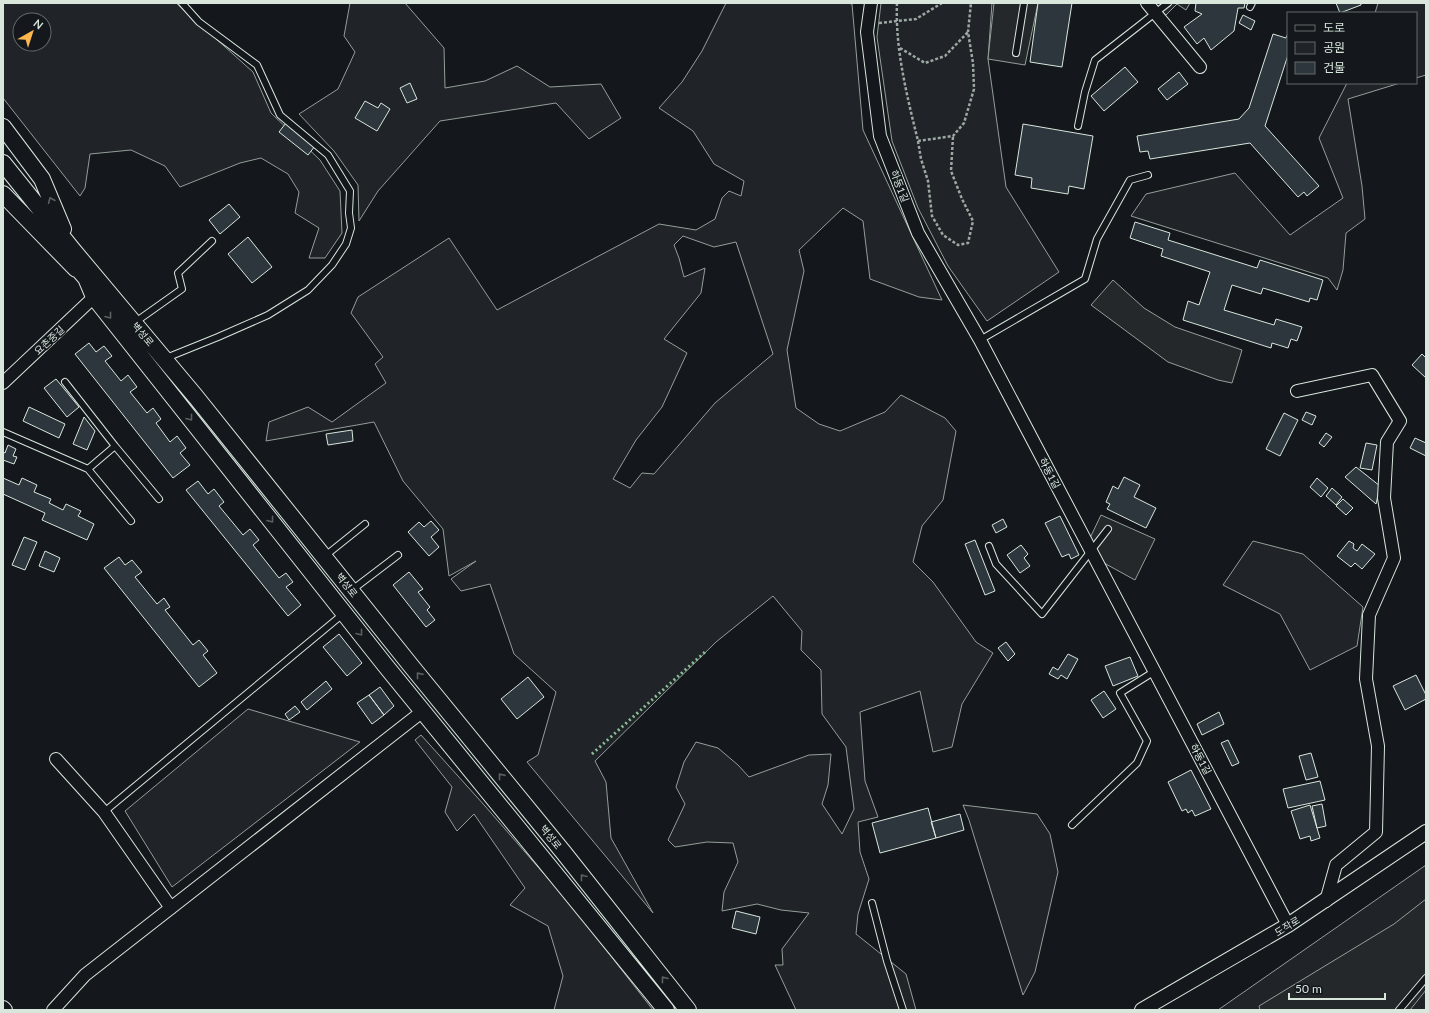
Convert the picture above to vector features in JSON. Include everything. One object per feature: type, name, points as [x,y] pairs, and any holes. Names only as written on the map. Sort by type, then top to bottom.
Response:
[{"type":"main road","points":[[3,128],[42,179],[72,249]]},
{"type":"main road","name":"벽성로","points":[[3,163],[325,556],[407,661],[564,853],[688,1010]]},
{"type":"main road","name":"벽성로","points":[[3,173],[49,228],[86,278],[94,297],[344,613],[666,1010]]},
{"type":"main road","points":[[3,194],[86,278]]},
{"type":"street","name":"하동1길","points":[[871,3],[867,32],[880,136],[918,233],[980,340],[1288,926]]},
{"type":"street","points":[[1147,3],[1200,67]]},
{"type":"street","name":"요촌중길","points":[[3,383],[94,297]]},
{"type":"street","points":[[1297,391],[1372,375],[1400,421],[1387,442],[1384,498],[1394,558],[1369,615],[1366,679],[1378,746],[1376,832],[1336,866],[1326,901]]},
{"type":"street","points":[[53,1010],[85,975],[423,711]]},
{"type":"street","points":[[56,758],[104,812],[171,908]]},
{"type":"street","name":"도작로","points":[[1142,1010],[1288,926],[1426,832]]},
{"type":"lane","points":[[164,359],[218,337],[268,314],[308,290],[332,265],[346,244],[351,228],[349,212],[350,191],[328,155],[280,115],[257,66],[200,22],[182,3]]},
{"type":"lane","points":[[1016,53],[1024,3]]},
{"type":"lane","points":[[1078,126],[1085,92],[1095,60],[1156,14],[1168,3]]},
{"type":"lane","points":[[980,340],[1085,279],[1097,239],[1130,180],[1148,176]]},
{"type":"lane","points":[[134,322],[182,289],[178,273],[212,241]]},
{"type":"lane","points":[[65,382],[159,499]]},
{"type":"lane","points":[[3,432],[88,469],[131,521]]},
{"type":"lane","points":[[88,469],[115,446]]},
{"type":"lane","points":[[325,556],[365,524]]},
{"type":"lane","points":[[989,546],[996,564],[1042,614],[1108,529]]},
{"type":"lane","points":[[352,590],[398,555]]},
{"type":"lane","points":[[104,812],[344,613]]},
{"type":"lane","points":[[1072,825],[1137,763],[1147,741],[1120,693],[1155,671]]},
{"type":"lane","points":[[872,903],[887,961],[903,1010]]},
{"type":"lane","points":[[1399,1010],[1426,978]]},
{"type":"path","points":[[897,3],[896,21],[900,48],[921,159],[928,181],[932,216],[943,235],[958,245],[968,243],[974,221],[962,199],[951,171],[953,136],[964,123],[974,89],[973,63],[968,32],[970,3]]},
{"type":"path","points":[[879,23],[916,20],[942,3]]},
{"type":"path","points":[[900,48],[925,63],[945,56],[968,32]]},
{"type":"path","points":[[918,141],[953,136]]},
{"type":"green space","points":[[3,3],[176,3],[253,72],[271,113],[320,160],[340,191],[342,233],[325,258],[309,258],[319,228],[295,213],[299,192],[288,174],[261,158],[240,163],[180,187],[165,166],[131,150],[90,154],[85,188],[80,196],[3,98]]},
{"type":"green space","points":[[350,3],[405,3],[444,48],[445,88],[485,81],[517,66],[550,87],[601,84],[621,118],[589,139],[556,103],[440,121],[378,191],[359,221],[358,185],[334,151],[299,114],[338,89],[355,52],[344,36]]},
{"type":"green space","points":[[726,3],[852,4],[863,130],[942,300],[919,297],[870,279],[863,221],[843,208],[799,250],[804,271],[787,350],[796,408],[819,424],[840,431],[885,412],[901,395],[945,418],[956,431],[943,500],[922,526],[913,562],[933,582],[976,642],[993,653],[962,704],[952,747],[933,752],[920,691],[860,712],[865,781],[878,817],[858,822],[860,852],[869,879],[858,914],[856,934],[906,974],[916,1010],[796,1010],[775,965],[783,965],[782,949],[809,913],[781,910],[757,904],[722,911],[724,892],[738,862],[733,843],[707,842],[675,847],[668,840],[685,804],[676,787],[684,762],[696,742],[718,748],[738,765],[749,777],[809,755],[831,754],[828,785],[822,804],[842,834],[854,809],[846,747],[822,714],[821,670],[801,650],[802,631],[773,596],[716,642],[595,761],[606,782],[611,838],[653,913],[527,762],[538,755],[556,692],[514,654],[490,584],[461,591],[451,579],[476,561],[449,576],[443,529],[403,481],[374,422],[266,441],[269,422],[308,407],[332,422],[386,383],[375,364],[383,357],[351,313],[358,297],[449,238],[497,310],[659,224],[696,230],[715,219],[722,198],[729,191],[741,196],[744,181],[714,164],[693,131],[659,108],[682,82],[702,51]],"holes":[[[683,236],[714,247],[736,242],[773,354],[715,403],[654,474],[642,473],[630,488],[613,479],[636,440],[662,407],[687,353],[664,339],[701,293],[705,268],[684,277],[674,245]]]},
{"type":"green space","points":[[881,3],[992,3],[988,59],[1006,187],[1059,272],[987,321],[948,266],[918,208],[892,141],[877,37]]},
{"type":"green space","points":[[1378,3],[1426,3],[1426,75],[1417,78],[1417,12],[1375,12]]},
{"type":"green space","points":[[1346,84],[1397,84],[1348,99],[1362,186],[1365,219],[1346,233],[1343,270],[1337,290],[1328,278],[1131,216],[1146,194],[1235,173],[1290,235],[1343,198],[1319,138]]},
{"type":"green space","points":[[1253,541],[1303,554],[1363,607],[1357,646],[1310,670],[1280,614],[1223,585]]},
{"type":"green space","points":[[248,709],[360,742],[172,887],[125,811]]},
{"type":"green space","points":[[421,735],[571,905],[653,1010],[554,1010],[563,976],[548,926],[510,905],[525,888],[474,814],[457,831],[445,812],[452,787],[415,740]]},
{"type":"green space","points":[[963,805],[1037,814],[1050,834],[1058,872],[1035,972],[1023,995],[969,820]]},
{"type":"green space","points":[[1426,865],[1426,1010],[1218,1010]]},
{"type":"shaded area","points":[[994,3],[1038,3],[1025,65],[988,59]]},
{"type":"shaded area","points":[[1153,3],[1190,3],[1186,10],[1177,4],[1166,15]]},
{"type":"shaded area","points":[[1113,280],[1144,308],[1175,327],[1242,350],[1232,383],[1218,380],[1168,362],[1091,305]]},
{"type":"shaded area","points":[[1101,515],[1155,539],[1135,580],[1104,563],[1090,538]]},
{"type":"shaded area","points":[[1426,899],[1426,990],[1410,1010],[1260,1010],[1259,1006],[1394,924]]},
{"type":"building","points":[[1038,3],[1072,3],[1062,67],[1030,62]]},
{"type":"building","points":[[1196,3],[1245,3],[1244,8],[1238,8],[1234,31],[1211,50],[1204,38],[1197,44],[1184,27],[1202,14],[1195,11]]},
{"type":"building","points":[[1336,3],[1361,3],[1361,5],[1340,12]]},
{"type":"building","points":[[1243,15],[1255,21],[1251,30],[1239,23]]},
{"type":"building","points":[[1273,34],[1286,38],[1287,36],[1287,58],[1265,126],[1319,186],[1307,196],[1304,192],[1298,197],[1250,143],[1150,159],[1148,151],[1140,152],[1137,136],[1239,119],[1249,108]]},
{"type":"building","points":[[1125,67],[1138,82],[1104,111],[1091,96]]},
{"type":"building","points":[[1179,72],[1188,84],[1167,100],[1158,89]]},
{"type":"building","points":[[410,83],[417,99],[407,103],[400,88]]},
{"type":"building","points":[[365,101],[378,108],[381,103],[390,109],[377,131],[355,118]]},
{"type":"building","points":[[286,123],[315,146],[308,155],[279,132]]},
{"type":"building","points":[[1023,124],[1093,136],[1084,189],[1069,186],[1068,194],[1031,188],[1032,178],[1015,175]]},
{"type":"building","points":[[229,204],[240,217],[220,234],[209,220]]},
{"type":"building","points":[[1135,222],[1170,233],[1168,240],[1257,268],[1260,260],[1323,280],[1317,300],[1310,298],[1309,302],[1263,288],[1261,294],[1232,285],[1224,310],[1274,325],[1276,319],[1302,327],[1297,341],[1291,339],[1288,348],[1272,343],[1271,348],[1183,320],[1188,301],[1199,305],[1210,272],[1161,256],[1163,249],[1130,238]]},
{"type":"building","points":[[248,237],[272,267],[252,283],[228,254]]},
{"type":"building","points":[[89,343],[96,352],[104,346],[112,356],[105,361],[121,381],[128,375],[137,387],[130,392],[147,413],[153,408],[161,419],[156,423],[170,442],[177,436],[186,448],[180,453],[190,465],[173,478],[75,354]]},
{"type":"building","points":[[1422,354],[1426,358],[1426,378],[1412,365]]},
{"type":"building","points":[[56,379],[79,407],[67,417],[44,388]]},
{"type":"building","points":[[29,407],[65,424],[59,438],[23,421]]},
{"type":"building","points":[[1306,412],[1316,416],[1312,425],[1302,420]]},
{"type":"building","points":[[1284,413],[1298,420],[1280,456],[1266,449]]},
{"type":"building","points":[[84,417],[95,431],[87,450],[73,444]]},
{"type":"building","points":[[352,430],[353,441],[328,445],[326,434]]},
{"type":"building","points":[[1326,433],[1332,437],[1324,447],[1319,443]]},
{"type":"building","points":[[1415,438],[1426,443],[1426,456],[1410,448]]},
{"type":"building","points":[[1366,443],[1377,445],[1372,470],[1360,468]]},
{"type":"building","points":[[8,445],[16,449],[13,456],[17,457],[14,464],[3,460],[3,452],[5,453]]},
{"type":"building","points":[[1356,467],[1380,486],[1376,504],[1345,477]]},
{"type":"building","points":[[1124,477],[1140,485],[1134,497],[1156,508],[1146,528],[1107,509],[1110,504],[1106,502],[1113,486],[1118,489]]},
{"type":"building","points":[[3,478],[19,485],[22,478],[37,485],[34,492],[51,499],[49,503],[63,510],[66,504],[81,511],[78,516],[94,524],[87,540],[42,520],[45,513],[3,494]]},
{"type":"building","points":[[1317,478],[1328,488],[1321,497],[1310,487]]},
{"type":"building","points":[[198,481],[208,494],[214,489],[224,502],[219,506],[243,535],[250,529],[259,540],[253,545],[279,578],[286,573],[293,582],[286,587],[301,605],[288,616],[186,490]]},
{"type":"building","points":[[1332,488],[1342,497],[1336,505],[1326,496]]},
{"type":"building","points":[[1343,499],[1353,508],[1346,515],[1336,506]]},
{"type":"building","points":[[1060,516],[1079,555],[1071,559],[1069,554],[1062,557],[1045,523]]},
{"type":"building","points":[[1003,519],[1007,527],[996,533],[992,525]]},
{"type":"building","points":[[431,521],[439,530],[431,537],[439,547],[429,556],[408,532],[419,522],[424,527]]},
{"type":"building","points":[[24,537],[37,542],[25,570],[12,565]]},
{"type":"building","points":[[975,540],[995,591],[985,595],[965,544]]},
{"type":"building","points":[[1349,541],[1354,544],[1353,548],[1357,551],[1362,544],[1375,554],[1362,569],[1355,563],[1351,567],[1337,556]]},
{"type":"building","points":[[1021,545],[1028,554],[1024,558],[1030,566],[1020,573],[1007,555]]},
{"type":"building","points":[[45,551],[60,558],[54,572],[39,566]]},
{"type":"building","points":[[119,557],[125,565],[132,560],[142,572],[135,577],[157,604],[164,598],[170,607],[165,610],[193,645],[199,640],[208,651],[203,655],[217,673],[199,687],[104,568]]},
{"type":"building","points":[[409,572],[423,589],[418,592],[430,607],[427,610],[435,620],[426,627],[393,585]]},
{"type":"building","points":[[339,634],[362,663],[347,676],[323,647]]},
{"type":"building","points":[[1006,642],[1015,654],[1008,661],[998,648]]},
{"type":"building","points":[[1068,654],[1078,659],[1067,679],[1061,675],[1058,679],[1049,674],[1053,667],[1058,670]]},
{"type":"building","points":[[1130,657],[1138,676],[1113,686],[1105,666]]},
{"type":"building","points":[[1416,675],[1426,695],[1426,699],[1405,710],[1393,686]]},
{"type":"building","points":[[528,677],[544,697],[517,719],[501,699]]},
{"type":"building","points":[[326,681],[332,689],[307,710],[301,702]]},
{"type":"building","points":[[380,687],[394,706],[384,715],[369,695]]},
{"type":"building","points":[[1104,691],[1116,709],[1103,718],[1091,700]]},
{"type":"building","points":[[369,695],[384,715],[372,724],[357,703]]},
{"type":"building","points":[[295,706],[300,712],[289,720],[285,714]]},
{"type":"building","points":[[1219,712],[1224,724],[1202,735],[1197,724]]},
{"type":"building","points":[[1228,740],[1239,763],[1232,766],[1221,743]]},
{"type":"building","points":[[1311,753],[1318,777],[1306,780],[1299,756]]},
{"type":"building","points":[[1191,770],[1211,809],[1195,816],[1192,810],[1188,813],[1186,809],[1182,811],[1168,782]]},
{"type":"building","points":[[1320,781],[1325,800],[1288,808],[1283,789]]},
{"type":"building","points":[[1322,804],[1326,826],[1317,828],[1312,806]]},
{"type":"building","points":[[1310,805],[1320,838],[1311,841],[1310,836],[1300,839],[1291,811]]},
{"type":"building","points":[[928,808],[936,838],[880,853],[872,823]]},
{"type":"building","points":[[960,814],[964,830],[936,838],[931,822]]},
{"type":"building","points":[[736,911],[760,917],[756,934],[732,928]]},
{"type":"hedge","points":[[592,754],[705,652]]}]
